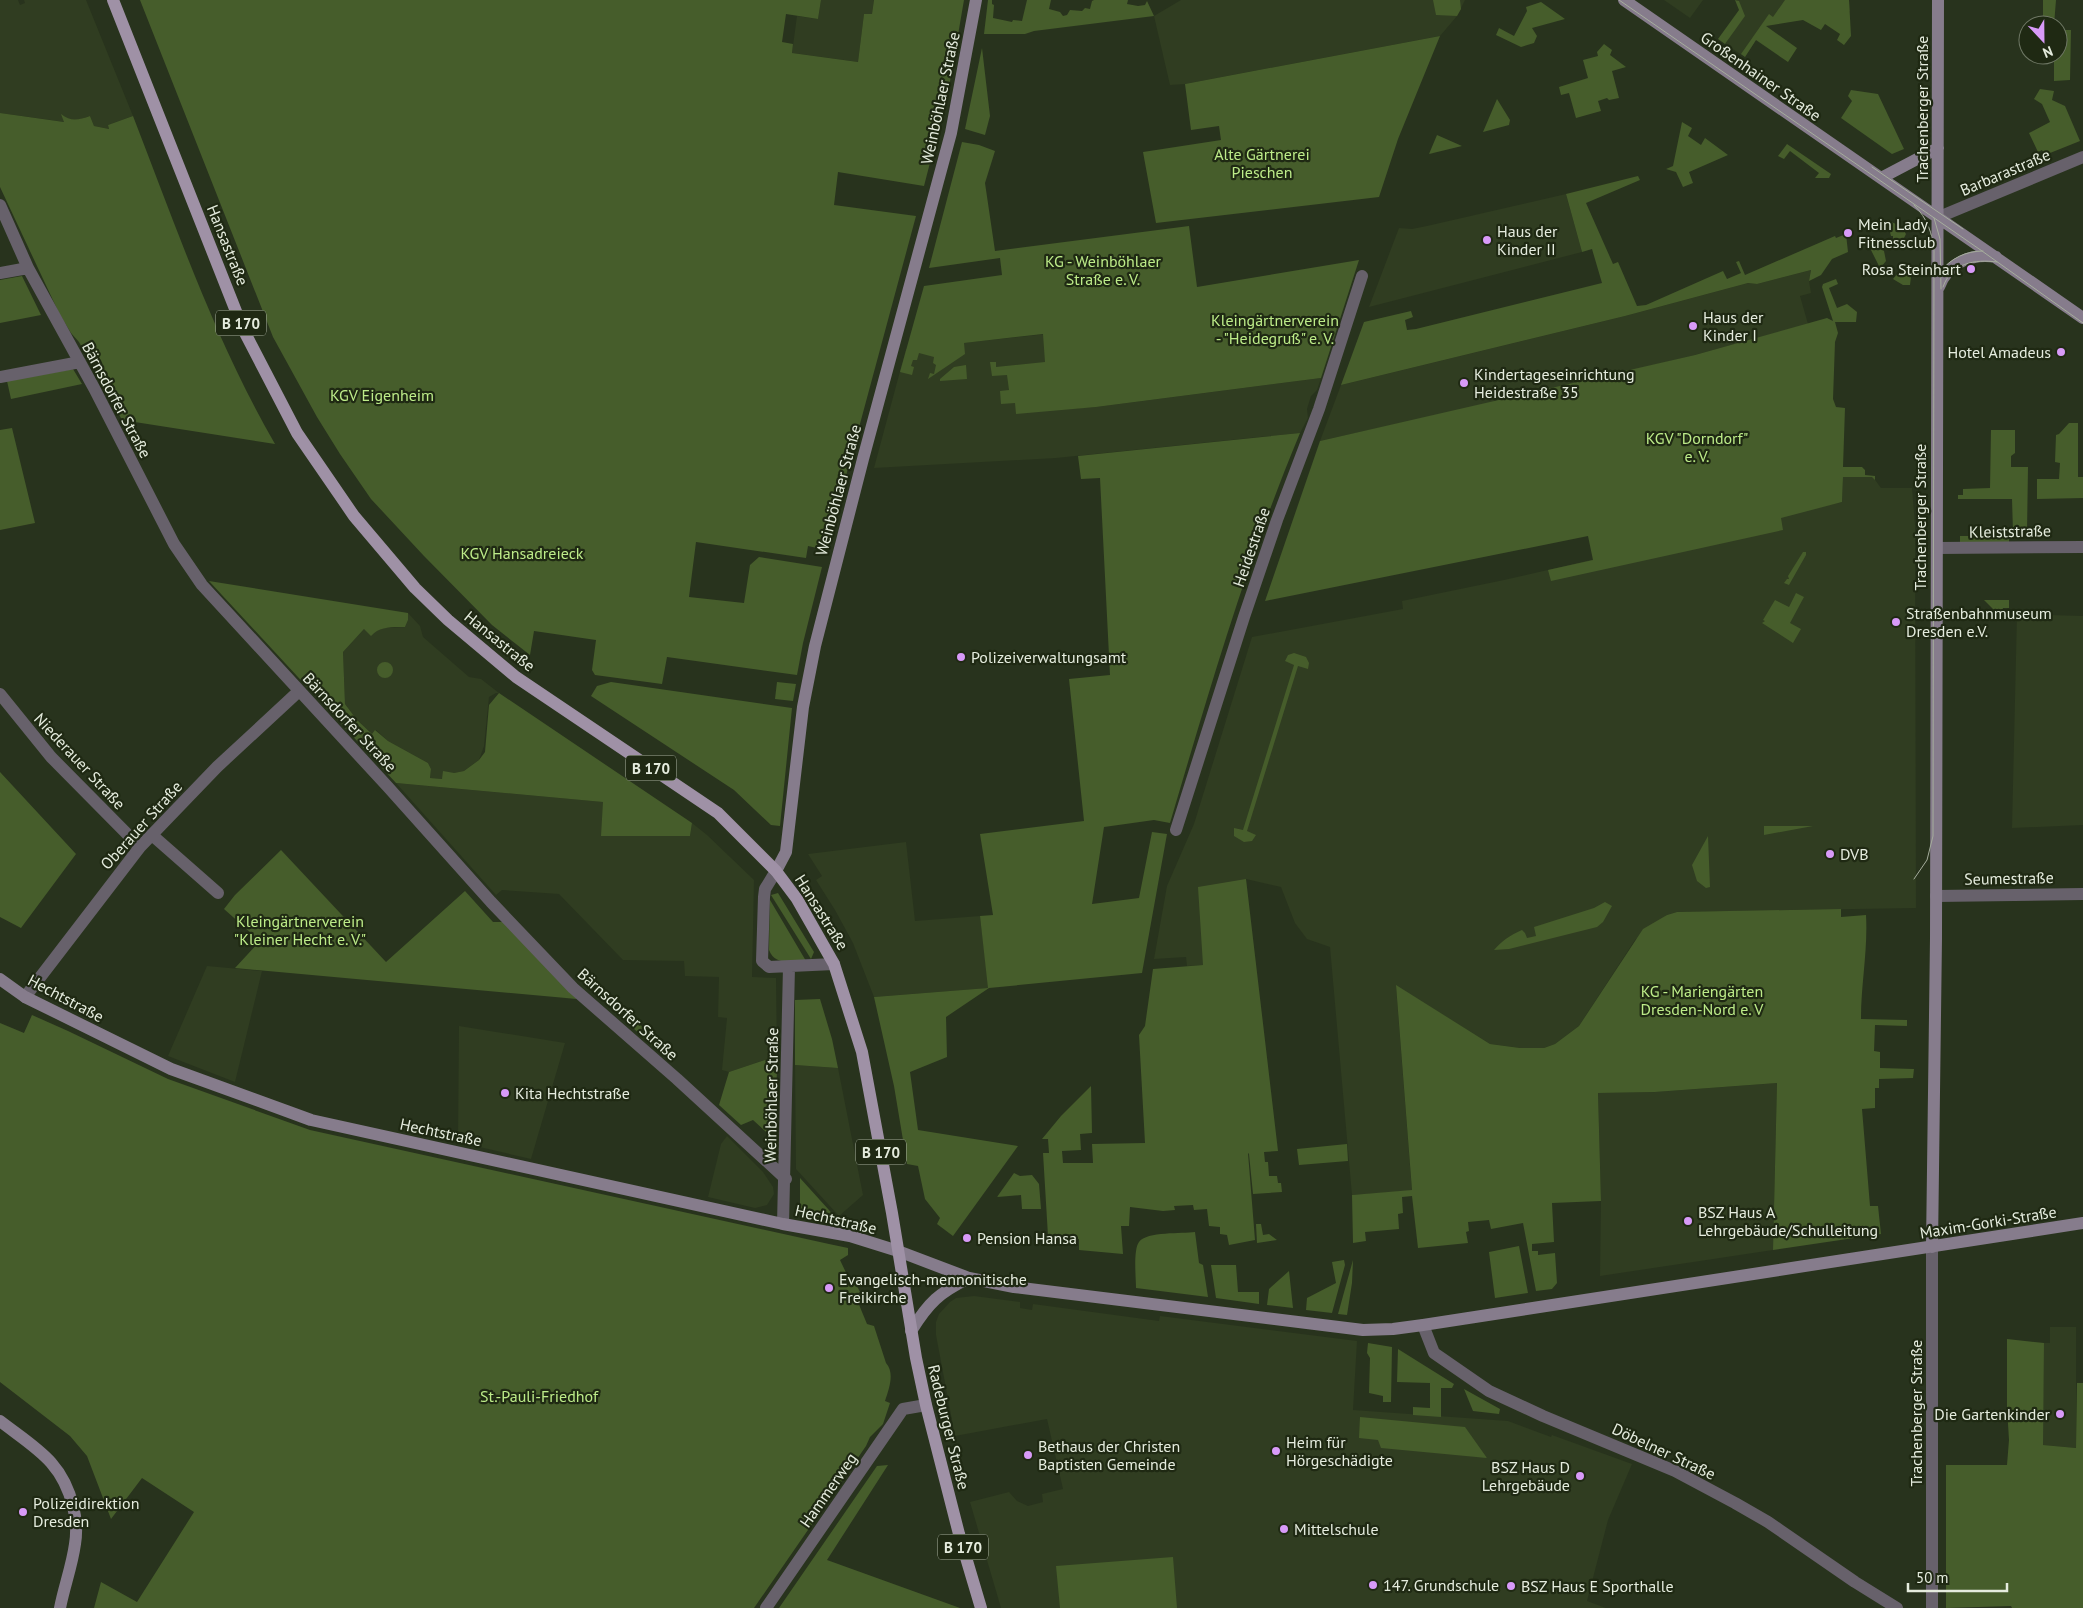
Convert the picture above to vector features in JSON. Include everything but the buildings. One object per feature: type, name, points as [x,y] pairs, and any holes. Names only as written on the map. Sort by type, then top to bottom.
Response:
[{"type":"main road","name":"Hansastraße","points":[[113,0],[243,329],[297,433],[354,516],[409,581],[448,620],[516,677],[718,813],[776,871],[798,899],[834,964],[862,1052],[898,1251]]},
{"type":"main road","name":"Radeburger Straße","points":[[898,1251],[911,1331],[926,1405],[954,1518],[981,1608]]},
{"type":"street","name":"Weinböhlaer Straße","points":[[834,964],[769,967],[762,961],[765,889],[786,852],[803,706],[815,646],[862,459],[951,133],[976,0]]},
{"type":"street","name":"Großenhainer Straße","points":[[1624,0],[1996,257]]},
{"type":"street","name":"Trachenberger Straße","points":[[1932,1608],[1932,1247],[1936,896],[1939,217],[1938,0]]},
{"type":"street","points":[[1881,178],[1938,148]]},
{"type":"street","name":"Barbarastraße","points":[[1939,217],[2083,157]]},
{"type":"street","name":"Bärnsdorfer Straße","points":[[0,205],[28,268],[80,362],[174,544],[202,585],[388,786],[491,902],[573,988],[677,1079],[786,1179]]},
{"type":"street","points":[[1938,289],[1946,273],[1953,265],[1970,258],[1996,257],[2083,318]]},
{"type":"street","points":[[0,273],[28,268]]},
{"type":"street","name":"Heidestraße","points":[[1176,830],[1244,617],[1277,520],[1319,409],[1362,276]]},
{"type":"street","points":[[0,377],[80,362]]},
{"type":"street","name":"Kleiststraße","points":[[1937,548],[2083,547]]},
{"type":"street","name":"Oberauer Straße","points":[[25,997],[140,847],[217,767],[299,691]]},
{"type":"street","name":"Niederauer Straße","points":[[0,694],[51,757],[94,803],[140,847]]},
{"type":"street","points":[[152,835],[218,893]]},
{"type":"street","name":"Seumestraße","points":[[1936,896],[2083,894]]},
{"type":"street","name":"Weinböhlaer Straße","points":[[783,1224],[786,1179],[789,967]]},
{"type":"street","name":"Hechtstraße","points":[[0,979],[25,997],[170,1070],[311,1120],[783,1224],[850,1236],[898,1251]]},
{"type":"street","name":"Maxim-Gorki-Straße","points":[[969,1278],[1014,1287],[1363,1330],[1393,1329],[2083,1224]]},
{"type":"street","points":[[898,1251],[969,1278]]},
{"type":"street","points":[[911,1331],[920,1317],[941,1293],[969,1278]]},
{"type":"street","name":"Döbelner Straße","points":[[1423,1325],[1434,1353],[1489,1391],[1701,1484],[1768,1522],[1855,1582],[1898,1608]]},
{"type":"street","name":"Hammerweg","points":[[766,1608],[903,1409],[926,1405]]},
{"type":"street","points":[[0,1421],[58,1469],[69,1490],[75,1516],[76,1543],[60,1608]]},
{"type":"shaded area","points":[[0,0],[18,0],[20,5],[25,3],[24,0],[86,0],[133,116],[108,125],[109,129],[94,126],[90,116],[78,120],[69,120],[62,115],[65,122],[0,113]]},
{"type":"shaded area","points":[[821,0],[874,0],[872,15],[864,14],[858,62],[792,53],[797,16],[818,19]]},
{"type":"shaded area","points":[[1181,0],[1465,0],[1457,16],[1440,36],[1185,84],[1170,85],[1154,16]]},
{"type":"shaded area","points":[[1664,0],[1703,0],[1690,18]]},
{"type":"shaded area","points":[[1737,0],[1849,0],[1850,11],[1765,26],[1745,57],[1725,44],[1744,16]]},
{"type":"shaded area","name":"Haus der Kinder II","points":[[1566,194],[1582,252],[1369,307],[1399,228],[1412,229],[1427,226]]},
{"type":"shaded area","points":[[1811,270],[1809,281],[1811,293],[1800,296],[1808,324],[1695,355],[1588,381],[1320,441],[1341,385],[1625,316],[1748,283],[1757,284]]},
{"type":"shaded area","points":[[1047,334],[1051,410],[1096,407],[1321,378],[1317,390],[1311,396],[1307,409],[1308,418],[1300,433],[1056,458],[874,468],[906,349]]},
{"type":"shaded area","points":[[1843,477],[1873,477],[1881,488],[1912,488],[1915,525],[1916,908],[1677,912],[1667,915],[1635,940],[1579,1026],[1555,1044],[1544,1048],[1520,1048],[1490,1044],[1396,986],[1412,1191],[1352,1195],[1330,947],[1307,939],[1295,923],[1281,887],[1246,879],[1203,965],[1187,966],[1186,957],[1154,959],[1167,886],[1194,824],[1252,637],[1403,609],[1402,601],[1504,580],[1842,502]]},
{"type":"shaded area","points":[[408,613],[420,626],[423,637],[469,677],[481,679],[499,693],[489,697],[484,746],[479,760],[464,771],[454,773],[442,779],[430,778],[431,769],[428,763],[388,741],[376,730],[372,734],[357,720],[345,704],[343,652],[364,629],[376,631],[383,628],[405,627]]},
{"type":"shaded area","points":[[2017,614],[2083,616],[2083,825],[2012,828]]},
{"type":"shaded area","points":[[396,783],[604,802],[602,836],[690,836],[692,823],[754,880],[752,977],[776,978],[777,1056],[729,1072],[722,1070],[727,1018],[718,1017],[719,977],[685,976],[684,961],[623,960],[559,894],[502,890],[496,895]]},
{"type":"shaded area","points":[[906,842],[915,921],[980,916],[989,988],[874,997],[853,943],[816,880],[822,876],[808,854]]},
{"type":"shaded area","points":[[207,966],[262,971],[235,1082],[168,1056]]},
{"type":"shaded area","name":"Kita Hechtstraße","points":[[459,1026],[565,1043],[531,1159],[458,1142]]},
{"type":"shaded area","points":[[795,1065],[838,1068],[863,1195],[839,1216],[796,1169]]},
{"type":"shaded area","points":[[1777,1083],[1773,1250],[1600,1276],[1601,1201],[1598,1093],[1655,1092]]},
{"type":"shaded area","points":[[727,1136],[763,1172],[773,1187],[774,1194],[767,1205],[755,1208],[708,1197],[721,1144]]},
{"type":"shaded area","points":[[974,1296],[1020,1302],[1020,1308],[1032,1310],[1033,1304],[1159,1321],[1160,1316],[1357,1341],[1353,1410],[1508,1421],[1632,1464],[1608,1520],[1587,1601],[1606,1608],[1001,1608],[970,1502],[1009,1492],[1017,1501],[1028,1506],[1043,1502],[1042,1494],[1063,1489],[1047,1419],[955,1436],[936,1335],[936,1322],[939,1314],[950,1302],[956,1298]]},
{"type":"shaded area","name":"Die Gartenkinder","points":[[2050,1327],[2076,1327],[2076,1448],[2042,1445],[2044,1343],[2050,1343]]},
{"type":"green space","points":[[140,0],[821,0],[818,19],[786,14],[782,42],[793,44],[792,53],[858,62],[864,14],[872,14],[874,0],[964,0],[948,93],[924,186],[838,172],[834,205],[916,216],[826,550],[808,546],[806,558],[696,542],[689,597],[744,603],[750,565],[759,557],[822,567],[797,675],[667,657],[662,684],[595,675],[592,670],[596,640],[534,631],[530,655],[492,625],[424,556],[371,499],[317,417],[273,337]]},
{"type":"green space","points":[[988,0],[992,0],[994,5],[993,18],[1012,22],[1013,20],[1022,21],[1027,0],[1051,0],[1049,9],[1060,12],[1063,16],[1067,15],[1070,10],[1082,11],[1085,8],[1090,9],[1094,0],[1128,0],[1127,4],[1138,6],[1145,5],[1147,1],[1154,16],[1034,31],[1025,34],[984,34]]},
{"type":"green space","points":[[1433,0],[1460,0],[1461,9],[1457,16],[1436,15]]},
{"type":"green space","points":[[1735,0],[1739,1],[1745,16],[1725,44],[1718,39],[1739,10]]},
{"type":"green space","points":[[1785,0],[1849,0],[1851,36],[1844,45],[1837,40],[1840,34],[1825,24],[1821,30],[1803,20],[1766,26],[1797,48],[1788,62],[1756,40],[1745,57],[1741,54],[1769,14],[1773,17]]},
{"type":"green space","points":[[2043,0],[2056,0],[2055,15],[2043,15]]},
{"type":"green space","points":[[1541,2],[1565,19],[1532,28],[1537,36],[1534,43],[1521,47],[1496,35],[1499,28],[1514,36],[1527,11],[1526,7]]},
{"type":"green space","points":[[2068,30],[2071,30],[2070,80],[2054,81],[2054,65],[2068,65]]},
{"type":"green space","name":"Alte Gärtnerei Pieschen","points":[[1440,36],[1398,139],[1379,197],[1156,223],[1143,152],[1221,140],[1219,126],[1191,130],[1185,84]]},
{"type":"green space","points":[[1604,44],[1612,50],[1610,55],[1626,67],[1612,71],[1619,98],[1609,100],[1607,98],[1598,101],[1601,111],[1576,118],[1569,93],[1561,95],[1559,87],[1588,78],[1583,60],[1598,56],[1597,52]]},
{"type":"green space","points":[[982,48],[990,116],[985,135],[965,129]]},
{"type":"green space","points":[[2040,89],[2054,91],[2052,100],[2065,106],[2080,141],[2045,155],[2042,150],[2038,152],[2029,133],[2050,122],[2042,104],[2034,99]]},
{"type":"green space","points":[[1851,90],[1878,94],[1904,149],[1892,154],[1841,118],[1852,101],[1848,96]]},
{"type":"green space","points":[[1497,99],[1510,120],[1509,125],[1483,132]]},
{"type":"green space","points":[[0,113],[64,122],[61,114],[75,120],[90,116],[94,126],[109,129],[108,125],[133,116],[215,324],[253,405],[275,444],[122,420],[79,342],[59,313],[0,187]]},
{"type":"green space","points":[[1682,122],[1692,128],[1688,136],[1701,145],[1705,138],[1728,155],[1689,172],[1693,183],[1683,187],[1676,172],[1666,169],[1673,166]]},
{"type":"green space","points":[[1437,135],[1462,146],[1429,154]]},
{"type":"green space","points":[[962,142],[979,145],[995,151],[985,183],[995,251],[1189,226],[1197,287],[1359,260],[1321,378],[1096,407],[1016,414],[1015,403],[1001,404],[1000,391],[1009,390],[1007,375],[992,376],[990,362],[996,362],[996,367],[1045,362],[1043,334],[964,343],[965,354],[928,379],[930,373],[934,374],[936,365],[933,363],[934,357],[919,353],[917,360],[913,360],[911,366],[914,367],[912,375],[900,372],[924,286],[1002,275],[1000,258],[929,268]]},
{"type":"green space","points":[[1787,144],[1831,174],[1829,178],[1815,178],[1819,173],[1790,151],[1784,159],[1778,156]]},
{"type":"green space","points":[[1638,176],[1640,180],[1586,203],[1613,264],[1618,262],[1637,306],[1646,305],[1723,271],[1727,279],[1741,273],[1736,262],[1739,261],[1745,275],[1835,236],[1836,238],[1846,234],[1848,252],[1832,259],[1821,275],[1809,281],[1811,270],[1757,284],[1748,283],[1625,316],[1341,385],[1364,322],[1411,311],[1413,317],[1405,320],[1407,330],[1416,329],[1602,283],[1592,249],[1582,252],[1566,194]]},
{"type":"green space","points":[[1887,221],[1903,229],[1906,234],[1904,238],[1893,242],[1893,236],[1891,236]]},
{"type":"green space","points":[[1873,247],[1880,247],[1884,251],[1886,261],[1882,266],[1879,266],[1871,250]]},
{"type":"green space","points":[[1909,267],[1912,268],[1910,285],[1903,285],[1893,279],[1898,273]]},
{"type":"green space","points":[[22,276],[41,315],[0,323],[0,280]]},
{"type":"green space","name":"KGV \"Dorndorf\" e. V.","points":[[1836,279],[1838,284],[1829,288],[1837,308],[1847,304],[1857,312],[1856,322],[1835,322],[1838,333],[1835,342],[1833,399],[1836,407],[1845,408],[1843,467],[1862,467],[1865,470],[1865,475],[1875,476],[1875,480],[1872,477],[1843,477],[1842,502],[1781,518],[1783,530],[1551,581],[1548,570],[1593,560],[1588,536],[1265,601],[1320,441],[1695,355],[1827,318],[1833,321],[1822,287],[1823,284]]},
{"type":"green space","points":[[966,365],[967,379],[940,381],[954,367]]},
{"type":"green space","points":[[73,369],[82,384],[11,399],[7,381]]},
{"type":"green space","points":[[2069,423],[2078,423],[2078,477],[2083,477],[2083,498],[2037,499],[2037,479],[2059,479],[2060,463],[2055,462],[2056,435]]},
{"type":"green space","points":[[12,428],[35,523],[0,530],[0,430]]},
{"type":"green space","points":[[1991,430],[2015,430],[2015,453],[2011,456],[2011,467],[2028,467],[2027,532],[2013,532],[2012,499],[1958,499],[1958,495],[1963,495],[1963,489],[1990,488]]},
{"type":"green space","points":[[1300,433],[1246,577],[1214,675],[1170,823],[1154,820],[1104,827],[1092,904],[1139,898],[1152,832],[1167,834],[1142,973],[989,988],[946,1017],[947,1057],[910,1072],[918,1130],[1018,1146],[953,1236],[937,1224],[940,1218],[925,1199],[918,1166],[907,1164],[894,1086],[874,997],[988,988],[980,916],[993,915],[980,834],[1084,821],[1069,679],[1110,675],[1100,478],[1081,479],[1078,456]]},
{"type":"green space","points":[[1960,536],[2009,536],[2009,542],[1960,542]]},
{"type":"green space","points":[[1803,552],[1806,552],[1806,555],[1789,585],[1784,583],[1789,579],[1788,576]]},
{"type":"green space","points":[[209,581],[408,613],[405,627],[391,627],[378,630],[371,636],[364,629],[343,652],[345,704],[357,720],[372,734],[375,730],[388,741],[428,763],[431,769],[430,778],[442,779],[443,771],[454,773],[464,771],[479,760],[485,752],[489,705],[499,693],[692,823],[690,836],[601,836],[603,802],[396,783]]},
{"type":"green space","points":[[1796,593],[1804,597],[1790,623],[1801,629],[1793,643],[1762,623],[1765,621],[1763,620],[1775,600],[1789,607]]},
{"type":"green space","points":[[1984,600],[2009,600],[2009,608],[2003,608],[2004,616],[2000,616]]},
{"type":"green space","points":[[1294,653],[1306,657],[1309,663],[1308,669],[1298,666],[1247,831],[1256,835],[1252,841],[1244,842],[1234,836],[1234,828],[1243,830],[1294,665],[1285,661],[1288,655]]},
{"type":"green space","points":[[385,662],[391,664],[393,670],[391,676],[385,678],[379,676],[377,670],[379,664]]},
{"type":"green space","points":[[611,682],[792,708],[780,826],[771,825],[734,790],[591,696],[597,686]]},
{"type":"green space","points":[[777,682],[796,684],[793,701],[775,699]]},
{"type":"green space","points":[[0,772],[76,854],[21,928],[0,917]]},
{"type":"green space","points":[[1764,826],[1813,826],[1764,835]]},
{"type":"green space","points":[[1708,836],[1710,887],[1706,888],[1697,881],[1692,865]]},
{"type":"green space","name":"Kleingärtnerverein \"Kleiner Hecht e. V.\"","points":[[281,850],[386,962],[465,891],[493,922],[505,922],[577,999],[235,968],[260,941],[224,909],[235,895]]},
{"type":"green space","points":[[1246,879],[1278,1151],[1264,1152],[1265,1162],[1268,1162],[1269,1176],[1277,1176],[1278,1183],[1281,1183],[1282,1192],[1253,1194],[1248,1153],[1255,1240],[1229,1245],[1227,1235],[1220,1234],[1220,1227],[1209,1226],[1207,1209],[1194,1210],[1193,1205],[1174,1206],[1175,1210],[1163,1211],[1130,1207],[1129,1226],[1121,1226],[1123,1254],[1079,1250],[1079,1239],[1048,1236],[1043,1153],[1049,1153],[1048,1139],[1042,1139],[1061,1116],[1091,1086],[1092,1133],[1080,1134],[1081,1150],[1062,1151],[1063,1163],[1093,1163],[1092,1144],[1145,1143],[1139,1035],[1145,1026],[1153,969],[1203,965],[1198,887]]},
{"type":"green space","points":[[778,893],[814,952],[811,959],[771,895]]},
{"type":"green space","points":[[770,900],[806,961],[779,961],[769,950]]},
{"type":"green space","points":[[1605,902],[1612,906],[1603,922],[1597,927],[1509,949],[1494,950],[1506,938],[1522,930],[1527,938],[1536,936],[1534,927],[1594,908]]},
{"type":"green space","name":"KG - Mariengärten Dresden-Nord e. V","points":[[1841,909],[1841,917],[1866,915],[1861,1019],[1907,1020],[1907,1026],[1875,1025],[1874,1051],[1880,1052],[1880,1068],[1914,1069],[1913,1078],[1879,1079],[1879,1088],[1875,1088],[1875,1108],[1862,1109],[1870,1206],[1878,1206],[1881,1234],[1773,1250],[1777,1083],[1655,1092],[1598,1093],[1601,1201],[1552,1203],[1554,1242],[1532,1244],[1532,1251],[1538,1251],[1538,1255],[1555,1253],[1557,1283],[1552,1289],[1536,1291],[1523,1223],[1491,1229],[1489,1220],[1468,1222],[1469,1231],[1466,1232],[1468,1243],[1418,1248],[1412,1196],[1402,1197],[1403,1213],[1398,1214],[1399,1229],[1365,1232],[1366,1241],[1353,1243],[1352,1195],[1412,1190],[1396,985],[1490,1044],[1520,1048],[1544,1048],[1555,1044],[1579,1026],[1643,929],[1667,915],[1677,912]]},
{"type":"green space","points":[[820,999],[832,1039],[838,1068],[795,1065],[795,1000]]},
{"type":"green space","name":"St.-Pauli-Friedhof","points":[[32,1015],[168,1079],[310,1130],[848,1248],[848,1255],[840,1260],[850,1281],[854,1280],[860,1292],[855,1295],[867,1324],[874,1326],[891,1376],[885,1401],[890,1403],[883,1424],[870,1437],[866,1446],[754,1608],[94,1608],[101,1582],[137,1602],[194,1512],[142,1478],[111,1519],[87,1456],[70,1436],[0,1382],[0,1023],[24,1033]]},
{"type":"green space","points":[[636,1020],[666,1054],[663,1056],[632,1027]]},
{"type":"green space","points":[[777,1056],[776,1141],[753,1120],[741,1125],[719,1105],[729,1072]]},
{"type":"green space","points":[[1347,1144],[1348,1161],[1299,1165],[1297,1149]]},
{"type":"green space","points":[[1014,1173],[1020,1176],[1032,1175],[1039,1184],[1041,1209],[1022,1209],[1021,1195],[997,1197]]},
{"type":"green space","points":[[800,1178],[838,1220],[800,1214]]},
{"type":"green space","points":[[1256,1224],[1261,1224],[1263,1235],[1269,1234],[1277,1240],[1257,1243]]},
{"type":"green space","points":[[1195,1232],[1199,1263],[1203,1265],[1208,1297],[1136,1288],[1135,1257],[1137,1246],[1143,1238]]},
{"type":"green space","points":[[1519,1246],[1528,1293],[1495,1298],[1489,1252]]},
{"type":"green space","points":[[1344,1260],[1345,1265],[1332,1313],[1306,1310],[1307,1298],[1336,1283],[1332,1262]]},
{"type":"green space","points":[[1353,1260],[1352,1283],[1347,1315],[1338,1314]]},
{"type":"green space","points":[[1211,1265],[1236,1265],[1238,1292],[1259,1292],[1259,1304],[1216,1298]]},
{"type":"green space","points":[[1289,1271],[1293,1308],[1267,1305],[1269,1289]]},
{"type":"green space","points":[[2007,1339],[2044,1343],[2043,1445],[2076,1448],[2077,1383],[2083,1383],[2083,1608],[2012,1608],[2011,1606],[1946,1608],[1946,1465],[2007,1465],[2009,1440]]},
{"type":"green space","points":[[1368,1343],[1392,1347],[1391,1402],[1383,1402],[1383,1396],[1369,1393],[1370,1358],[1367,1353]]},
{"type":"green space","points":[[1398,1349],[1454,1384],[1452,1388],[1441,1388],[1441,1417],[1413,1415],[1413,1407],[1430,1408],[1430,1383],[1397,1382]]},
{"type":"green space","points":[[1464,1389],[1500,1409],[1499,1414],[1473,1411]]},
{"type":"green space","points":[[1360,1417],[1465,1427],[1487,1458],[1381,1448],[1378,1440],[1359,1438]]},
{"type":"green space","points":[[888,1465],[827,1560],[960,1608],[779,1608],[877,1466]]},
{"type":"green space","points":[[1173,1557],[1177,1608],[1060,1608],[1056,1566]]},
{"type":"tram line","points":[[1619,0],[2083,323]]},
{"type":"tram line","points":[[1872,167],[1963,229]]},
{"type":"tram line","points":[[1914,205],[1929,226],[1934,251],[1933,836],[1927,860],[1914,879]]},
{"type":"tram line","points":[[1934,218],[1940,239],[1941,289]]},
{"type":"tram line","points":[[1940,272],[1959,256],[1983,251]]},
{"type":"tram line","points":[[1943,287],[1952,273],[1965,264],[1980,261],[1997,262]]},
{"type":"place","name":"Mein Lady Fitnessclub","points":[[1848,233]]},
{"type":"place","name":"Haus der Kinder II","points":[[1487,240]]},
{"type":"place","name":"Rosa Steinhart","points":[[1971,269]]},
{"type":"place","name":"Haus der Kinder I","points":[[1693,326]]},
{"type":"place","name":"Hotel Amadeus","points":[[2061,352]]},
{"type":"place","name":"Kindertageseinrichtung Heidestraße 35","points":[[1464,383]]},
{"type":"place","name":"Straßenbahnmuseum Dresden e.V.","points":[[1896,622]]},
{"type":"place","name":"Polizeiverwaltungsamt","points":[[961,657]]},
{"type":"place","name":"DVB","points":[[1830,854]]},
{"type":"place","name":"Kita Hechtstraße","points":[[505,1093]]},
{"type":"place","name":"BSZ Haus A Lehrgebäude/Schulleitung","points":[[1688,1221]]},
{"type":"place","name":"Pension Hansa","points":[[967,1238]]},
{"type":"place","name":"Evangelisch-mennonitische Freikirche","points":[[829,1288]]},
{"type":"place","name":"Die Gartenkinder","points":[[2060,1414]]},
{"type":"place","name":"Heim für Hörgeschädigte","points":[[1276,1451]]},
{"type":"place","name":"Bethaus der Christen Baptisten Gemeinde","points":[[1028,1455]]},
{"type":"place","name":"BSZ Haus D Lehrgebäude","points":[[1580,1476]]},
{"type":"place","name":"Polizeidirektion Dresden","points":[[23,1512]]},
{"type":"place","name":"Mittelschule","points":[[1284,1529]]},
{"type":"place","name":"147. Grundschule","points":[[1373,1585]]},
{"type":"place","name":"BSZ Haus E Sporthalle","points":[[1511,1586]]},
{"type":"park label","name":"KG - Weinböhlaer Straße e. V.","points":[[1103,270]]},
{"type":"park label","name":"Kleingärtnerverein - \"Heidegruß\" e. V.","points":[[1275,329]]},
{"type":"park label","name":"KGV Eigenheim","points":[[382,395]]},
{"type":"park label","name":"KGV Hansadreieck","points":[[522,553]]}]
